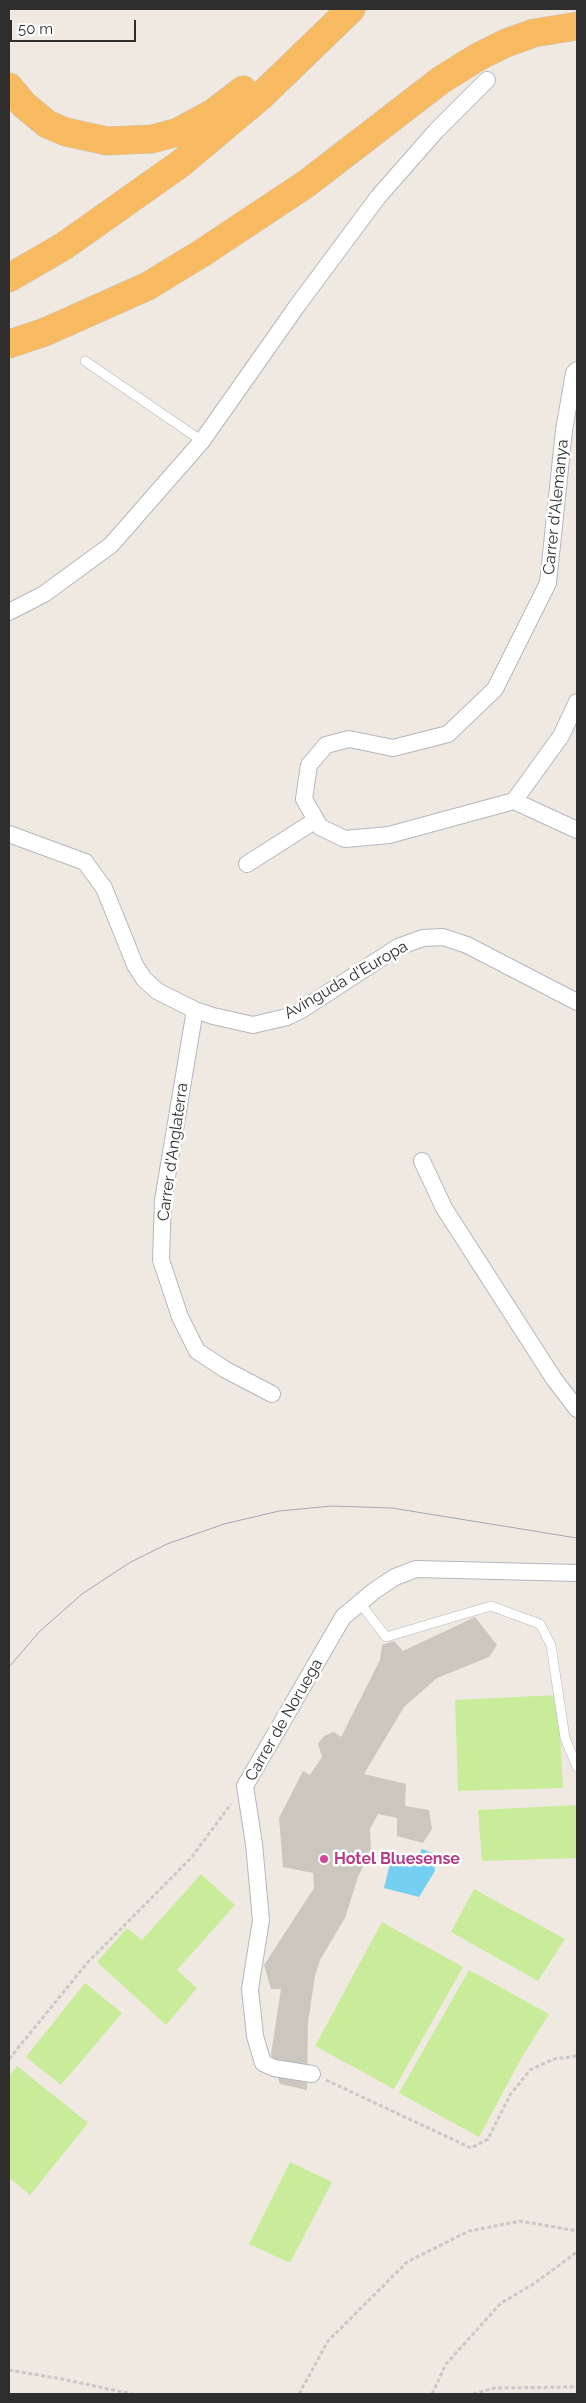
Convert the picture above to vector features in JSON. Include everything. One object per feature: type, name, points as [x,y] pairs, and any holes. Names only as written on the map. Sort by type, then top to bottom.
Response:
[{"type":"highway","points":[[9,87],[47,124],[66,132],[107,141],[152,139],[178,132],[213,113],[311,32],[350,9]]},
{"type":"highway","points":[[9,278],[71,241],[180,164],[261,96],[350,9]]},
{"type":"highway","points":[[9,344],[45,332],[148,286],[202,253],[306,184],[441,80],[478,57],[506,43],[534,33],[577,26]]},
{"type":"street","points":[[9,612],[44,594],[111,545],[202,441],[297,306],[378,197],[436,131],[487,80]]},
{"type":"street","name":"Carrer d'Alemanya","points":[[316,820],[304,799],[309,765],[326,745],[349,739],[393,748],[448,734],[494,689],[548,583],[564,430],[574,373],[577,370]]},
{"type":"street","points":[[247,864],[316,820],[320,827],[345,839],[389,835],[514,801],[561,736],[577,702]]},
{"type":"street","points":[[514,801],[577,830]]},
{"type":"street","name":"Avinguda d'Europa","points":[[9,834],[85,862],[104,888],[135,965],[144,979],[157,990],[195,1010],[253,1025],[268,1023],[304,1009],[398,946],[423,938],[443,937],[467,945],[577,1002]]},
{"type":"street","name":"Carrer d'Anglaterra","points":[[195,1010],[164,1200],[161,1260],[180,1317],[197,1351],[226,1370],[272,1394]]},
{"type":"street","points":[[422,1161],[444,1208],[554,1379],[577,1409]]},
{"type":"street","name":"Carrer de Noruega","points":[[312,2074],[274,2068],[263,2064],[255,2036],[250,1989],[261,1920],[254,1844],[245,1786],[343,1617],[395,1577],[416,1569],[577,1572]]},
{"type":"lane","points":[[85,361],[202,441]]},
{"type":"lane","points":[[360,1603],[386,1637],[492,1606],[540,1624],[551,1645],[565,1738],[577,1767]]},
{"type":"path","points":[[9,2059],[88,1962],[191,1858],[245,1786]]},
{"type":"path","points":[[312,2074],[471,2148],[488,2139],[510,2095],[530,2070],[554,2059],[577,2056]]},
{"type":"path","points":[[299,2394],[328,2341],[407,2262],[468,2231],[520,2221],[577,2231]]},
{"type":"path","points":[[432,2394],[446,2364],[501,2303],[532,2285],[577,2252]]},
{"type":"path","points":[[9,2370],[132,2394]]},
{"type":"path","points":[[473,2394],[494,2388],[577,2387]]},
{"type":"green space","points":[[558,1695],[563,1788],[458,1791],[455,1700]]},
{"type":"green space","points":[[577,1805],[577,1858],[482,1861],[478,1810]]},
{"type":"green space","points":[[201,1874],[235,1905],[177,1970],[197,1988],[166,2025],[97,1962],[127,1928],[142,1940]]},
{"type":"green space","points":[[474,1889],[565,1939],[538,1981],[451,1932]]},
{"type":"green space","points":[[382,1922],[463,1967],[394,2089],[315,2046]]},
{"type":"green space","points":[[469,1970],[549,2014],[522,2057],[479,2137],[399,2093]]},
{"type":"green space","points":[[85,1983],[122,2013],[61,2085],[26,2057]]},
{"type":"green space","points":[[17,2066],[88,2123],[30,2195],[9,2178],[9,2076]]},
{"type":"green space","points":[[290,2162],[332,2182],[290,2263],[249,2244]]},
{"type":"water","points":[[422,1849],[433,1853],[435,1871],[419,1897],[384,1888],[390,1863],[411,1867]]},
{"type":"building","name":"Hotel Bluesense","points":[[475,1617],[497,1645],[489,1657],[437,1678],[404,1707],[364,1774],[406,1784],[405,1806],[429,1810],[432,1829],[423,1843],[397,1836],[397,1818],[378,1814],[370,1829],[371,1850],[358,1877],[345,1918],[320,1960],[315,1976],[308,2022],[307,2090],[280,2084],[271,2054],[281,1989],[271,1989],[264,1965],[314,1888],[313,1873],[283,1867],[279,1818],[303,1771],[310,1775],[322,1757],[318,1744],[324,1736],[334,1732],[341,1737],[380,1660],[382,1645],[394,1641],[403,1651]]},
{"type":"tram line","points":[[9,1667],[39,1632],[82,1594],[129,1563],[167,1544],[224,1524],[279,1511],[332,1506],[392,1508],[577,1538]]},
{"type":"place","name":"Hotel Bluesense","points":[[324,1859]]}]
